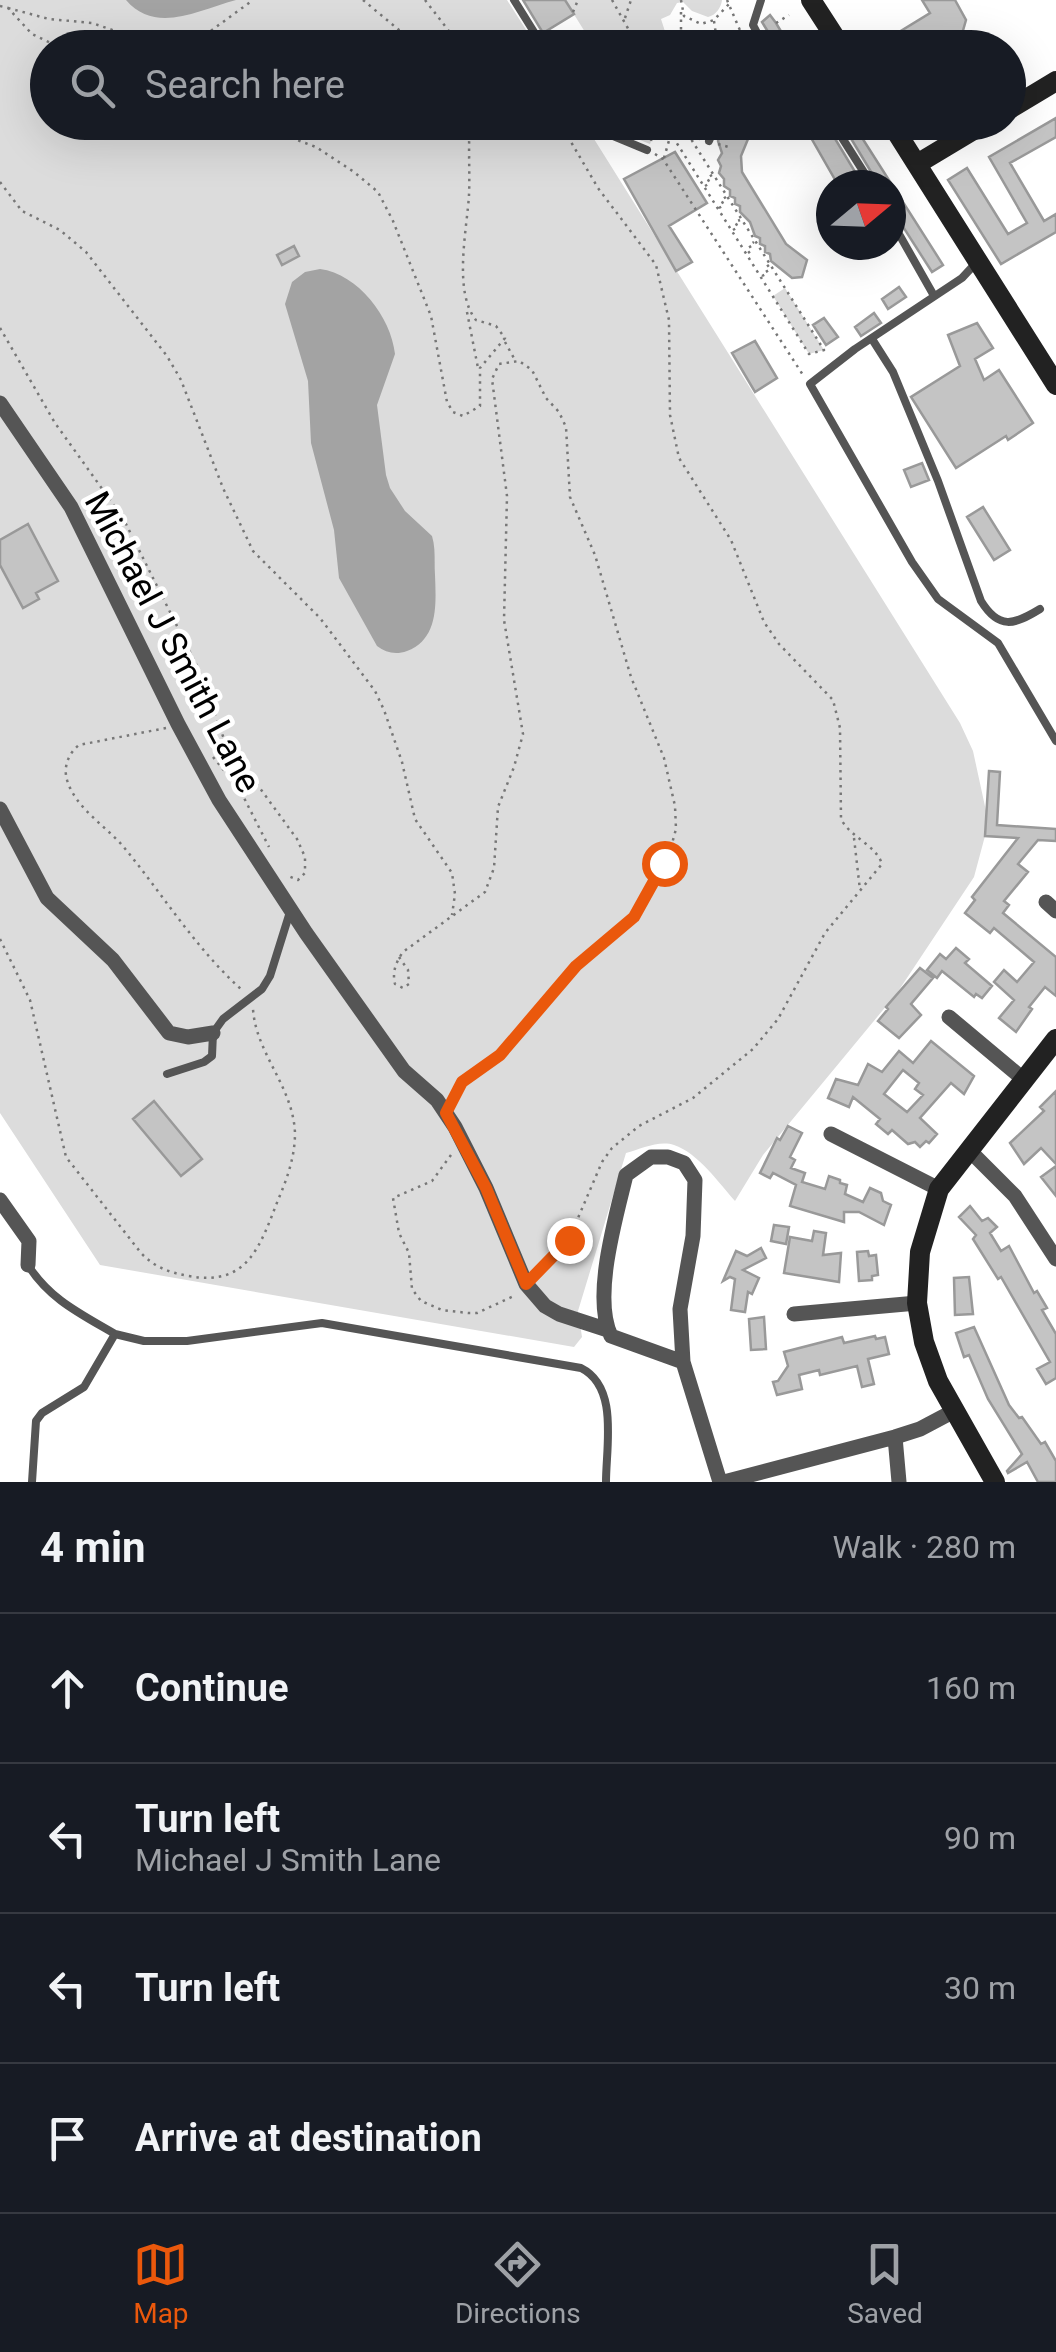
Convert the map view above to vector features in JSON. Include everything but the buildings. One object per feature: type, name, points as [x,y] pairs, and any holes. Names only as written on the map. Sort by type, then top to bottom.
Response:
[{"type":"street","points":[[819,3],[837,30]]},
{"type":"street","points":[[1026,99],[1056,81]]},
{"type":"street","points":[[902,140],[1056,385]]},
{"type":"street","points":[[917,164],[957,140]]},
{"type":"street","name":"Michael J Smith Lane","points":[[0,404],[72,507],[219,800],[290,910],[409,1077],[437,1100],[446,1113],[486,1188],[526,1284],[558,1314],[683,1362]]},
{"type":"street","points":[[0,809],[47,898],[113,960],[168,1033],[188,1037],[213,1033]]},
{"type":"street","points":[[949,1017],[1023,1080]]},
{"type":"street","points":[[995,1482],[954,1412],[924,1342],[917,1303],[920,1252],[939,1189],[1056,1039]]},
{"type":"street","points":[[831,1134],[939,1189]]},
{"type":"street","points":[[968,1149],[1015,1196],[1056,1259]]},
{"type":"street","points":[[608,1330],[603,1301],[626,1175],[637,1164],[668,1156],[684,1163],[695,1180],[694,1236],[680,1309],[683,1362],[722,1482],[920,1430],[954,1412]]},
{"type":"street","points":[[0,1200],[29,1241],[28,1265]]},
{"type":"street","points":[[794,1314],[917,1303]]},
{"type":"street","points":[[895,1437],[898,1482]]},
{"type":"lane","points":[[514,0],[533,30]]},
{"type":"lane","points":[[756,30],[753,25],[762,0]]},
{"type":"lane","points":[[623,140],[647,150]]},
{"type":"lane","points":[[843,140],[862,170]]},
{"type":"lane","points":[[906,246],[933,294]]},
{"type":"lane","points":[[978,261],[962,278],[933,294],[810,384],[938,600],[998,643],[1056,741]]},
{"type":"lane","points":[[872,339],[893,372],[981,601],[994,618],[1003,622],[1022,620],[1040,609]]},
{"type":"lane","points":[[167,1074],[212,1056],[213,1033],[223,1019],[262,990],[290,910]]},
{"type":"lane","points":[[28,1265],[40,1285],[64,1305],[115,1334],[144,1341],[187,1342],[322,1323],[581,1368],[590,1372],[604,1392],[606,1482]]},
{"type":"lane","points":[[32,1482],[36,1421],[42,1413],[84,1387],[115,1334]]},
{"type":"path","points":[[212,30],[253,0]]},
{"type":"path","points":[[363,0],[399,30]]},
{"type":"path","points":[[425,0],[448,30]]},
{"type":"path","points":[[572,12],[578,0]]},
{"type":"path","points":[[612,0],[629,30]]},
{"type":"path","points":[[624,20],[631,0]]},
{"type":"path","points":[[681,2],[682,30]]},
{"type":"path","points":[[682,11],[694,23],[714,20],[728,2]]},
{"type":"path","points":[[728,2],[739,30]]},
{"type":"path","points":[[0,6],[112,30]]},
{"type":"path","points":[[8,8],[30,32]]},
{"type":"path","points":[[776,23],[789,14]]},
{"type":"path","points":[[714,20],[715,30]]},
{"type":"path","points":[[297,140],[316,147],[372,185],[388,208],[431,316],[448,402],[452,412],[470,415],[480,406],[463,246],[470,140]]},
{"type":"path","points":[[454,1147],[432,1181],[393,1198],[399,1234],[409,1253],[416,1296],[428,1306],[442,1310],[478,1312],[516,1295],[569,1240],[602,1162],[612,1148],[639,1126],[693,1098],[753,1049],[778,1019],[825,933],[882,862],[879,855],[854,836],[840,813],[840,728],[834,700],[779,644],[764,622],[731,540],[678,458],[670,416],[669,320],[656,266],[598,188],[570,140]]},
{"type":"path","points":[[651,140],[647,150],[664,159],[810,384]]},
{"type":"path","points":[[664,159],[670,140]]},
{"type":"path","points":[[673,140],[809,354],[824,350],[692,140]]},
{"type":"path","points":[[704,187],[713,174]]},
{"type":"path","points":[[0,182],[22,211],[60,230],[86,252],[167,356],[181,380],[229,502],[254,551],[320,618],[374,691],[402,762],[418,827],[452,873],[456,894],[451,919]]},
{"type":"path","points":[[718,209],[727,196]]},
{"type":"path","points":[[732,231],[741,219]]},
{"type":"path","points":[[746,254],[755,241]]},
{"type":"path","points":[[761,277],[768,273],[764,268],[770,264]]},
{"type":"path","points":[[446,1113],[462,1082],[500,1055],[576,966],[640,910],[670,851],[676,829],[664,758],[631,677],[595,555],[570,497],[566,427],[532,370],[515,360],[496,326],[476,320],[466,300]]},
{"type":"path","points":[[0,328],[55,423],[123,518],[198,668],[224,739],[302,848],[307,865],[302,877],[293,879],[282,871]]},
{"type":"path","points":[[479,380],[484,362],[505,340]]},
{"type":"path","points":[[399,958],[410,974],[409,984],[403,988],[394,980],[399,958],[414,942],[481,897],[491,880],[498,807],[523,734],[504,620],[507,496],[492,379],[499,364],[515,360]]},
{"type":"path","points":[[0,938],[30,1000],[66,1157],[147,1260],[184,1276],[216,1278],[235,1272],[248,1262],[263,1240],[292,1158],[294,1128],[283,1082],[260,1039],[250,999],[210,959],[122,846],[90,814],[67,779],[68,758],[79,745],[178,724]]},
{"type":"path","points":[[210,753],[240,790],[275,860]]},
{"type":"path","points":[[854,836],[860,891]]},
{"type":"shaded area","points":[[0,0],[507,0],[526,30],[30,30],[30,140],[595,140],[960,723],[973,751],[986,811],[985,836],[974,877],[897,993],[763,1155],[735,1201],[700,1161],[674,1145],[656,1144],[626,1153],[578,1311],[582,1337],[574,1347],[100,1265],[0,1113]]},
{"type":"shaded area","points":[[126,0],[236,0],[164,18],[150,16]]},
{"type":"shaded area","points":[[565,0],[722,0],[718,11],[708,17],[692,11],[683,2],[677,3],[670,15],[661,19],[665,30],[584,30]]},
{"type":"shaded area","points":[[320,269],[359,288],[380,312],[392,340],[395,354],[377,405],[386,475],[405,511],[432,536],[435,556],[435,608],[430,629],[417,645],[403,652],[391,653],[377,646],[339,578],[334,530],[311,443],[308,381],[285,304],[292,282],[305,272]]},
{"type":"shaded area","points":[[785,288],[824,350],[809,354],[773,296]]},
{"type":"route","points":[[569,1240],[526,1284],[486,1188],[446,1113],[457,1087],[500,1055],[576,966],[634,917],[664,863]]}]
